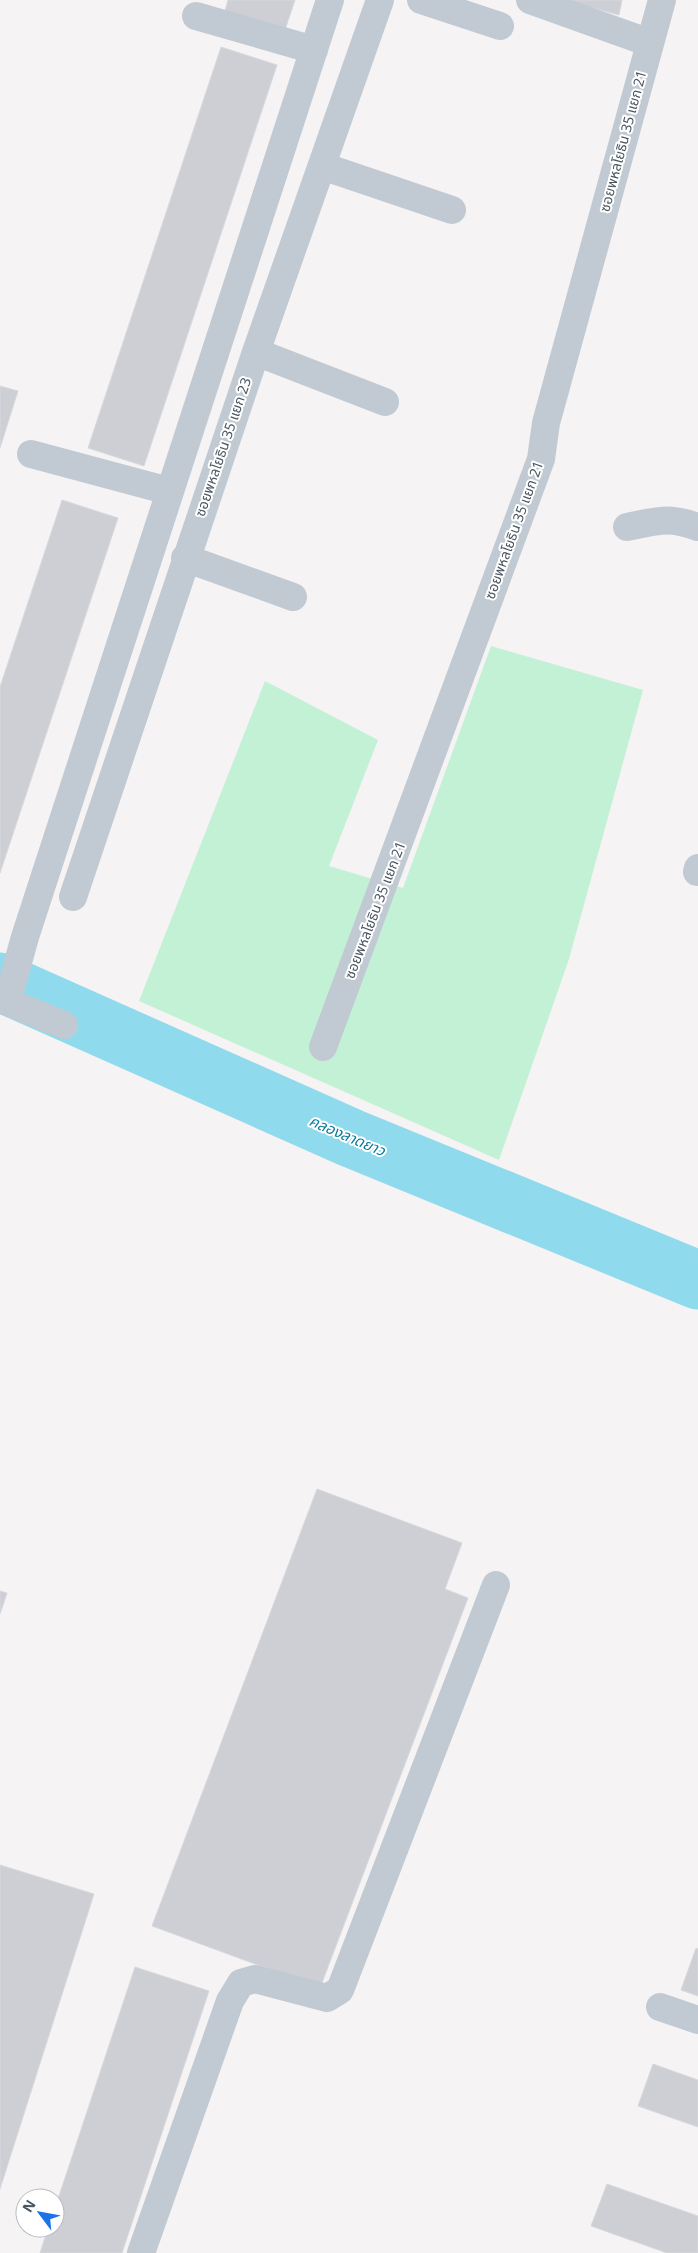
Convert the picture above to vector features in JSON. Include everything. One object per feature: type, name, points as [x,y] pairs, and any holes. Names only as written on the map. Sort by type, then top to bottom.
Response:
[{"type":"street","points":[[64,1025],[5,997],[330,0]]},
{"type":"street","name":"ซอยพหลโยธิน 35 แยก 23","points":[[73,896],[256,352],[380,0]]},
{"type":"street","points":[[421,0],[500,26]]},
{"type":"street","points":[[530,0],[650,42]]},
{"type":"street","name":"ซอยพหลโยธิน 35 แยก 21","points":[[323,1047],[541,459],[546,423],[662,0]]},
{"type":"street","points":[[196,16],[314,50]]},
{"type":"street","points":[[322,166],[452,210]]},
{"type":"street","points":[[256,352],[384,402]]},
{"type":"street","points":[[31,454],[169,491]]},
{"type":"street","points":[[627,528],[665,519],[680,520],[698,527]]},
{"type":"street","points":[[186,558],[293,596]]},
{"type":"street","points":[[141,2253],[230,2001],[242,1983],[255,1979],[327,1998],[340,1990],[496,1585]]},
{"type":"street","points":[[660,2007],[698,2020]]},
{"type":"green space","points":[[491,646],[643,690],[569,959],[499,1160],[139,1001],[265,681],[378,740],[329,866],[403,888]]},
{"type":"building","points":[[228,0],[295,0],[285,30],[225,11]]},
{"type":"building","points":[[563,0],[622,0],[619,15]]},
{"type":"building","points":[[221,47],[277,65],[144,466],[88,448]]},
{"type":"building","points":[[0,386],[18,391],[0,448]]},
{"type":"building","points":[[62,500],[118,518],[0,873],[0,687]]},
{"type":"building","points":[[317,1489],[462,1543],[445,1589],[468,1598],[320,1988],[152,1926]]},
{"type":"building","points":[[0,1591],[7,1593],[0,1614]]},
{"type":"building","points":[[0,1865],[94,1894],[0,2189]]},
{"type":"building","points":[[696,1948],[698,1949],[698,1996],[681,1990]]},
{"type":"building","points":[[135,1967],[209,1991],[122,2253],[40,2253],[45,2238],[65,2238],[65,2188],[62,2188]]},
{"type":"building","points":[[653,2064],[698,2080],[698,2127],[638,2106]]},
{"type":"building","points":[[607,2184],[698,2216],[698,2253],[667,2253],[591,2226]]},
{"type":"waterway","name":"คลองลาดยาว","points":[[0,982],[351,1138],[698,1280]]}]
